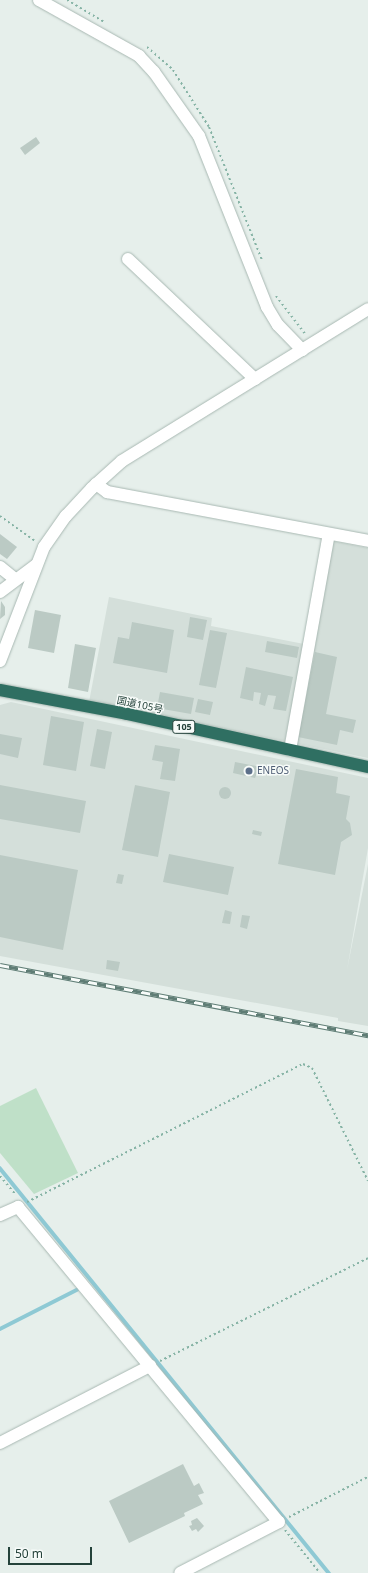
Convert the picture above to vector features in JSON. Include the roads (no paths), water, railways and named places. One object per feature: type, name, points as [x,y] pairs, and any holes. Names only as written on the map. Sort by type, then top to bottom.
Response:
[{"type":"highway","name":"国道105号","points":[[0,690],[368,767]]},
{"type":"street","points":[[39,0],[139,56],[154,72],[199,136],[267,307],[278,325],[302,350]]},
{"type":"street","points":[[128,258],[255,379]]},
{"type":"street","points":[[0,661],[44,547],[66,516],[96,484],[122,461],[368,309]]},
{"type":"street","points":[[96,484],[107,492],[368,541]]},
{"type":"street","points":[[290,750],[329,534]]},
{"type":"street","points":[[0,592],[15,579],[36,565]]},
{"type":"street","points":[[0,567],[15,579]]},
{"type":"street","points":[[0,1216],[18,1207],[279,1522],[180,1573]]},
{"type":"street","points":[[0,1443],[150,1366]]},
{"type":"waterway","points":[[0,1168],[329,1573]]},
{"type":"waterway","points":[[0,1329],[77,1290]]},
{"type":"railway","points":[[0,965],[368,1035]]},
{"type":"place","name":"ENEOS","points":[[249,771]]}]
